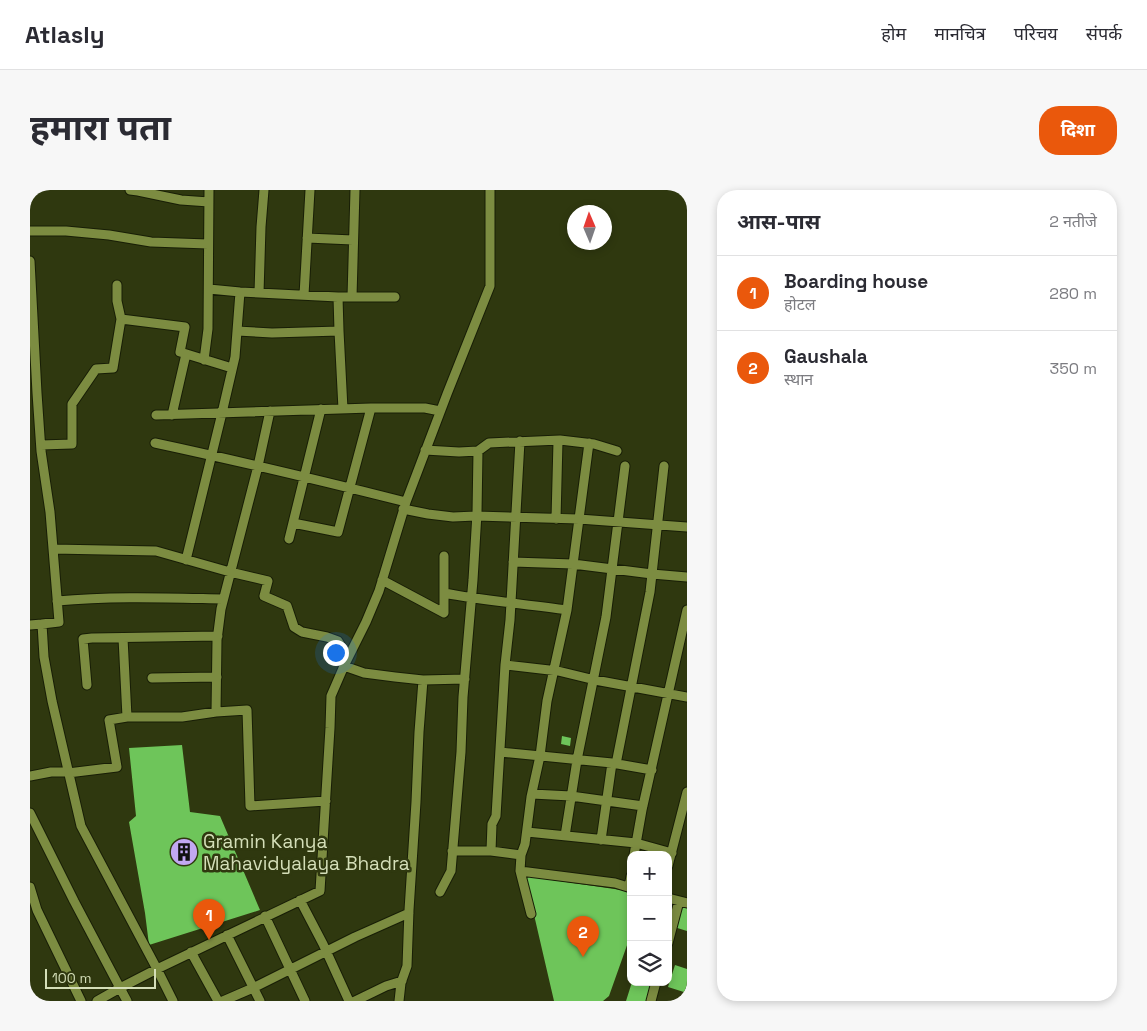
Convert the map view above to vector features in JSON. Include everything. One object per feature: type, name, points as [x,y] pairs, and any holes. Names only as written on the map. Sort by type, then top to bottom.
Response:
[{"type":"street","points":[[130,190],[182,200],[209,202]]},
{"type":"street","points":[[204,360],[208,329],[209,190]]},
{"type":"street","points":[[259,293],[264,190]]},
{"type":"street","points":[[304,295],[310,190]]},
{"type":"street","points":[[352,297],[355,190]]},
{"type":"street","points":[[97,1001],[157,968],[320,891],[331,696],[366,622],[382,580],[404,505],[490,286],[490,190]]},
{"type":"street","points":[[30,232],[66,231],[109,235],[151,242],[208,244]]},
{"type":"street","points":[[307,238],[353,240]]},
{"type":"street","points":[[30,261],[41,445],[50,512],[59,622],[30,625]]},
{"type":"street","points":[[41,445],[72,444],[72,404],[96,369],[113,368],[121,319],[116,285]]},
{"type":"street","points":[[209,289],[338,297],[395,297]]},
{"type":"street","points":[[186,560],[232,368],[240,292]]},
{"type":"street","points":[[338,297],[343,409]]},
{"type":"street","points":[[121,319],[185,327],[180,352],[232,368]]},
{"type":"street","points":[[237,331],[272,333],[339,331]]},
{"type":"street","points":[[172,414],[186,354]]},
{"type":"street","points":[[156,415],[371,408],[426,408],[440,411]]},
{"type":"street","points":[[293,523],[338,532],[371,408]]},
{"type":"street","points":[[289,538],[321,409]]},
{"type":"street","points":[[216,712],[218,636],[221,609],[258,466],[270,411]]},
{"type":"street","points":[[425,450],[478,451],[489,443],[558,440],[589,443],[617,451]]},
{"type":"street","points":[[556,519],[558,440]]},
{"type":"street","points":[[491,851],[492,824],[496,816],[504,665],[511,602],[520,441]]},
{"type":"street","points":[[155,443],[350,488],[428,514],[453,517],[579,519],[687,527]]},
{"type":"street","points":[[531,914],[520,871],[521,855],[526,844],[547,702],[568,610],[589,443]]},
{"type":"street","points":[[440,892],[451,871],[472,598],[478,451]]},
{"type":"street","points":[[565,836],[577,760],[606,616],[626,466]]},
{"type":"street","points":[[601,840],[614,764],[644,626],[664,466]]},
{"type":"street","points":[[53,549],[156,551],[268,581],[264,596],[287,606],[294,627],[302,632],[327,636],[338,641],[346,662],[364,673],[423,680],[465,680]]},
{"type":"street","points":[[382,580],[444,613],[444,556]]},
{"type":"street","points":[[513,562],[573,564],[687,577]]},
{"type":"street","points":[[444,593],[568,610]]},
{"type":"street","points":[[57,601],[81,599],[223,599]]},
{"type":"street","points":[[635,851],[687,610]]},
{"type":"street","points":[[42,624],[44,657],[52,701],[81,826],[157,968],[172,1001]]},
{"type":"street","points":[[87,685],[83,639],[218,636]]},
{"type":"street","points":[[124,638],[127,717]]},
{"type":"street","points":[[504,665],[554,670],[593,680],[687,697]]},
{"type":"street","points":[[152,678],[217,677]]},
{"type":"street","points":[[399,1001],[402,981],[407,966],[423,680]]},
{"type":"street","points":[[30,776],[51,772],[68,773],[117,768],[109,720],[127,717],[182,717],[247,710],[250,806],[326,801]]},
{"type":"street","points":[[500,752],[652,770]]},
{"type":"street","points":[[672,853],[687,792]]},
{"type":"street","points":[[532,794],[571,796],[643,806]]},
{"type":"street","points":[[31,818],[127,1001]]},
{"type":"street","points":[[527,832],[636,843],[665,851]]},
{"type":"street","points":[[452,851],[491,851],[521,855]]},
{"type":"street","points":[[520,871],[616,883],[627,886]]},
{"type":"street","points":[[30,887],[37,910],[80,1001]]},
{"type":"street","points":[[300,900],[349,1001]]},
{"type":"street","points":[[669,941],[683,902]]},
{"type":"street","points":[[223,1001],[254,988],[354,937],[409,913]]},
{"type":"street","points":[[265,916],[305,1001]]},
{"type":"street","points":[[227,935],[260,1001]]},
{"type":"street","points":[[191,952],[218,1001]]},
{"type":"street","points":[[354,1001],[386,986],[402,981]]},
{"type":"street","points":[[651,1001],[655,986]]},
{"type":"building","points":[[562,736],[571,738],[570,746],[561,744]]},
{"type":"building","name":"Gramin Kanya Mahavidyalaya Bhadra","points":[[182,745],[190,812],[220,816],[260,910],[149,945],[129,822],[136,816],[129,748]]},
{"type":"building","points":[[525,876],[627,891],[627,945],[609,996],[603,1001],[554,1001]]},
{"type":"building","points":[[681,902],[687,904],[687,931],[674,927]]},
{"type":"building","points":[[675,965],[687,969],[687,993],[668,987],[672,986],[672,974]]},
{"type":"building","points":[[631,986],[653,986],[647,1001],[626,1001]]},
{"type":"place","name":"Gramin Kanya Mahavidyalaya Bhadra","points":[[184,852]]},
{"type":"place","name":"Boarding house","points":[[209,940]]},
{"type":"place","name":"Gaushala","points":[[583,957]]}]
